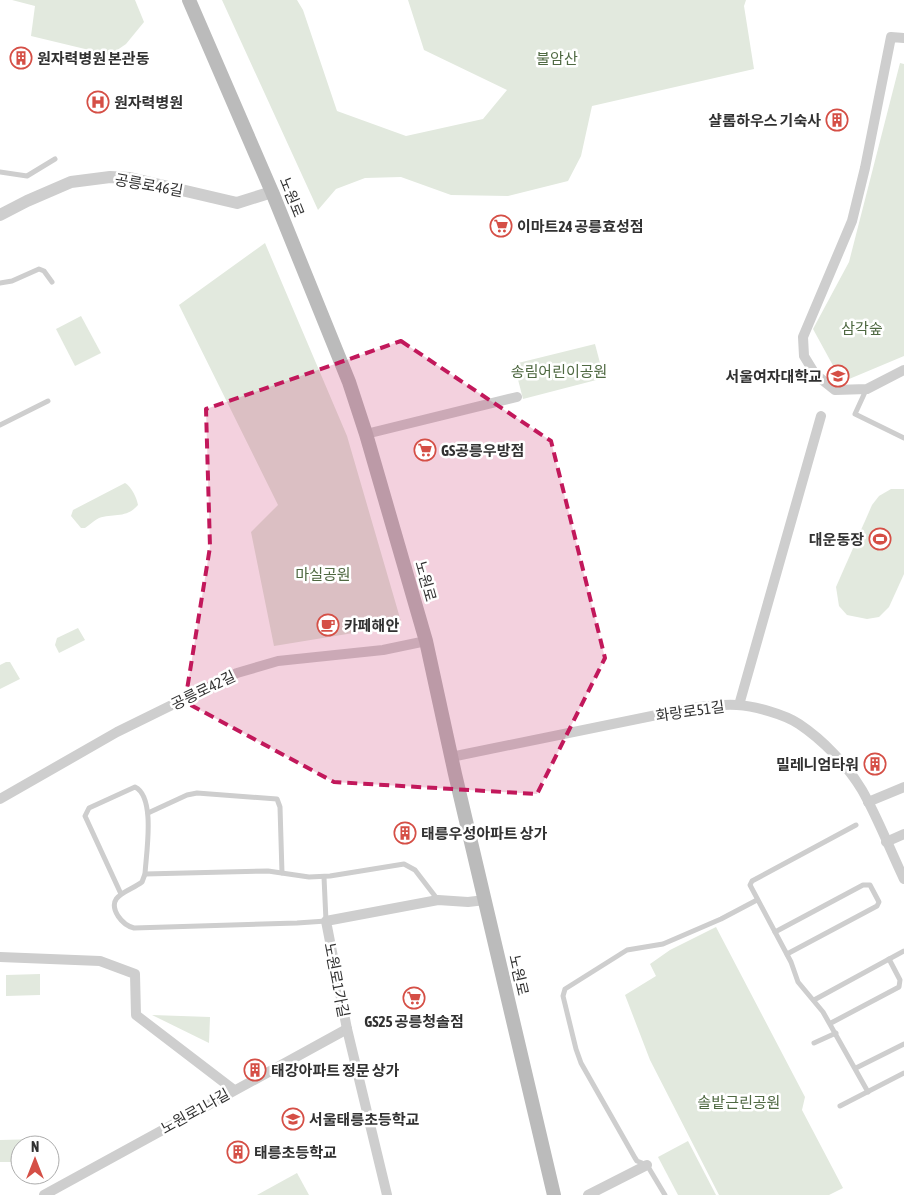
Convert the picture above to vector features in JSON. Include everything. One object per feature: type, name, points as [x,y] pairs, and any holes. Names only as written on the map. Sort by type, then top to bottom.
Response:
[{"type":"main road","name":"노원로","points":[[189,0],[272,192],[349,382],[366,434],[426,641],[451,757],[554,1195]]},
{"type":"street","points":[[904,38],[891,37],[865,168],[852,221],[803,337],[804,356],[814,374],[835,390],[867,389],[904,370]]},
{"type":"street","name":"공릉로46길","points":[[0,215],[71,182],[110,177],[130,178],[237,202],[272,192]]},
{"type":"street","points":[[366,434],[516,398]]},
{"type":"street","points":[[739,705],[821,416]]},
{"type":"street","name":"공릉로42길","points":[[0,799],[117,732],[237,673],[278,661],[382,650],[426,641]]},
{"type":"street","name":"화랑로51길","points":[[451,757],[720,704],[739,705],[776,714],[798,723],[824,744],[851,773],[868,802],[904,879]]},
{"type":"street","points":[[868,802],[904,787]]},
{"type":"street","points":[[886,842],[904,834]]},
{"type":"street","name":"노원로1가길","points":[[387,1195],[347,1029],[326,921],[438,900],[468,902],[485,900]]},
{"type":"street","points":[[0,957],[100,961],[135,974],[136,1016],[234,1090]]},
{"type":"street","name":"노원로1나길","points":[[44,1195],[347,1029]]},
{"type":"street","points":[[588,1195],[648,1165]]},
{"type":"lane","points":[[0,172],[27,176],[55,159]]},
{"type":"lane","points":[[0,283],[12,281],[39,269],[44,271],[52,282]]},
{"type":"lane","points":[[867,389],[856,414],[904,438]]},
{"type":"lane","points":[[0,426],[48,401]]},
{"type":"lane","points":[[121,894],[86,818],[86,813],[89,808],[135,787],[139,789],[148,813],[145,874],[142,882],[121,894],[114,902],[115,910],[123,923],[128,926],[134,928],[296,924],[326,921],[324,877]]},
{"type":"lane","points":[[148,813],[187,795],[198,793],[277,799],[280,807],[282,873]]},
{"type":"lane","points":[[856,825],[752,881],[750,886],[787,954],[798,982],[831,1023],[868,1092]]},
{"type":"lane","points":[[145,874],[268,871],[303,877],[324,877],[404,864],[415,870],[438,900]]},
{"type":"lane","points":[[775,932],[863,885],[870,885],[878,897],[879,902],[876,906],[787,954]]},
{"type":"lane","points":[[664,1195],[648,1165],[637,1161],[635,1158],[582,1063],[574,1041],[563,996],[564,989],[627,950],[663,944],[721,919],[757,900]]},
{"type":"lane","points":[[814,1000],[904,951]]},
{"type":"lane","points":[[831,1023],[899,987],[900,980],[889,959]]},
{"type":"lane","points":[[814,1043],[836,1032]]},
{"type":"lane","points":[[856,1068],[904,1044]]},
{"type":"lane","points":[[840,1106],[904,1073]]},
{"type":"highlighted area","points":[[401,341],[551,441],[605,658],[537,794],[334,782],[185,702],[210,547],[206,409]]},
{"type":"green space","points":[[12,0],[135,0],[144,22],[126,44],[110,55],[31,36],[35,6]]},
{"type":"green space","name":"불암산","points":[[222,0],[297,0],[303,10],[337,111],[406,136],[483,119],[507,90],[424,50],[408,0],[746,0],[744,6],[754,69],[592,106],[581,156],[568,181],[508,196],[451,195],[401,177],[365,178],[336,189],[318,210]]},
{"type":"green space","name":"삼각숲","points":[[900,63],[904,64],[904,356],[842,382],[813,329],[849,262]]},
{"type":"green space","name":"마실공원","points":[[265,243],[347,436],[402,625],[274,646],[251,532],[278,505],[179,305]]},
{"type":"green space","points":[[81,316],[101,353],[75,366],[56,329]]},
{"type":"green space","name":"송림어린이공원","points":[[595,344],[604,378],[523,399],[514,364]]},
{"type":"green space","points":[[125,483],[133,492],[138,505],[129,512],[99,518],[85,528],[81,528],[71,516],[73,510]]},
{"type":"green space","name":"대운동장","points":[[891,489],[904,489],[904,574],[889,607],[879,617],[867,619],[847,615],[839,606],[836,587],[872,505],[879,496]]},
{"type":"green space","points":[[78,628],[85,640],[59,653],[55,645],[57,638]]},
{"type":"green space","points":[[10,662],[20,679],[0,689],[0,665]]},
{"type":"green space","name":"솔밭근린공원","points":[[716,927],[805,1097],[802,1110],[843,1188],[829,1195],[719,1195],[650,1060],[625,995],[656,976],[650,964],[670,950]]},
{"type":"green space","points":[[40,974],[40,995],[6,996],[6,975]]},
{"type":"green space","points":[[152,1015],[210,1017],[209,1043]]},
{"type":"green space","points":[[0,1140],[10,1140],[10,1162],[0,1162]]},
{"type":"green space","points":[[688,1141],[716,1195],[678,1195],[658,1157]]},
{"type":"green space","points":[[297,1173],[309,1195],[257,1195]]},
{"type":"place","name":"원자력병원 본관동","points":[[21,58]]},
{"type":"place","name":"원자력병원","points":[[98,102]]},
{"type":"place","name":"샬롬하우스 기숙사","points":[[837,120]]},
{"type":"place","name":"이마트24 공릉효성점","points":[[501,226]]},
{"type":"place","name":"서울여자대학교","points":[[838,376]]},
{"type":"place","name":"GS공릉우방점","points":[[425,450]]},
{"type":"place","name":"대운동장","points":[[880,539]]},
{"type":"place","name":"카페해안","points":[[328,625]]},
{"type":"place","name":"밀레니엄타워","points":[[875,764]]},
{"type":"place","name":"태릉우성아파트 상가","points":[[405,833]]},
{"type":"place","name":"GS25 공릉청솔점","points":[[414,998]]},
{"type":"place","name":"태강아파트 정문 상가","points":[[255,1070]]},
{"type":"place","name":"서울태릉초등학교","points":[[293,1119]]},
{"type":"place","name":"태릉초등학교","points":[[238,1152]]}]
